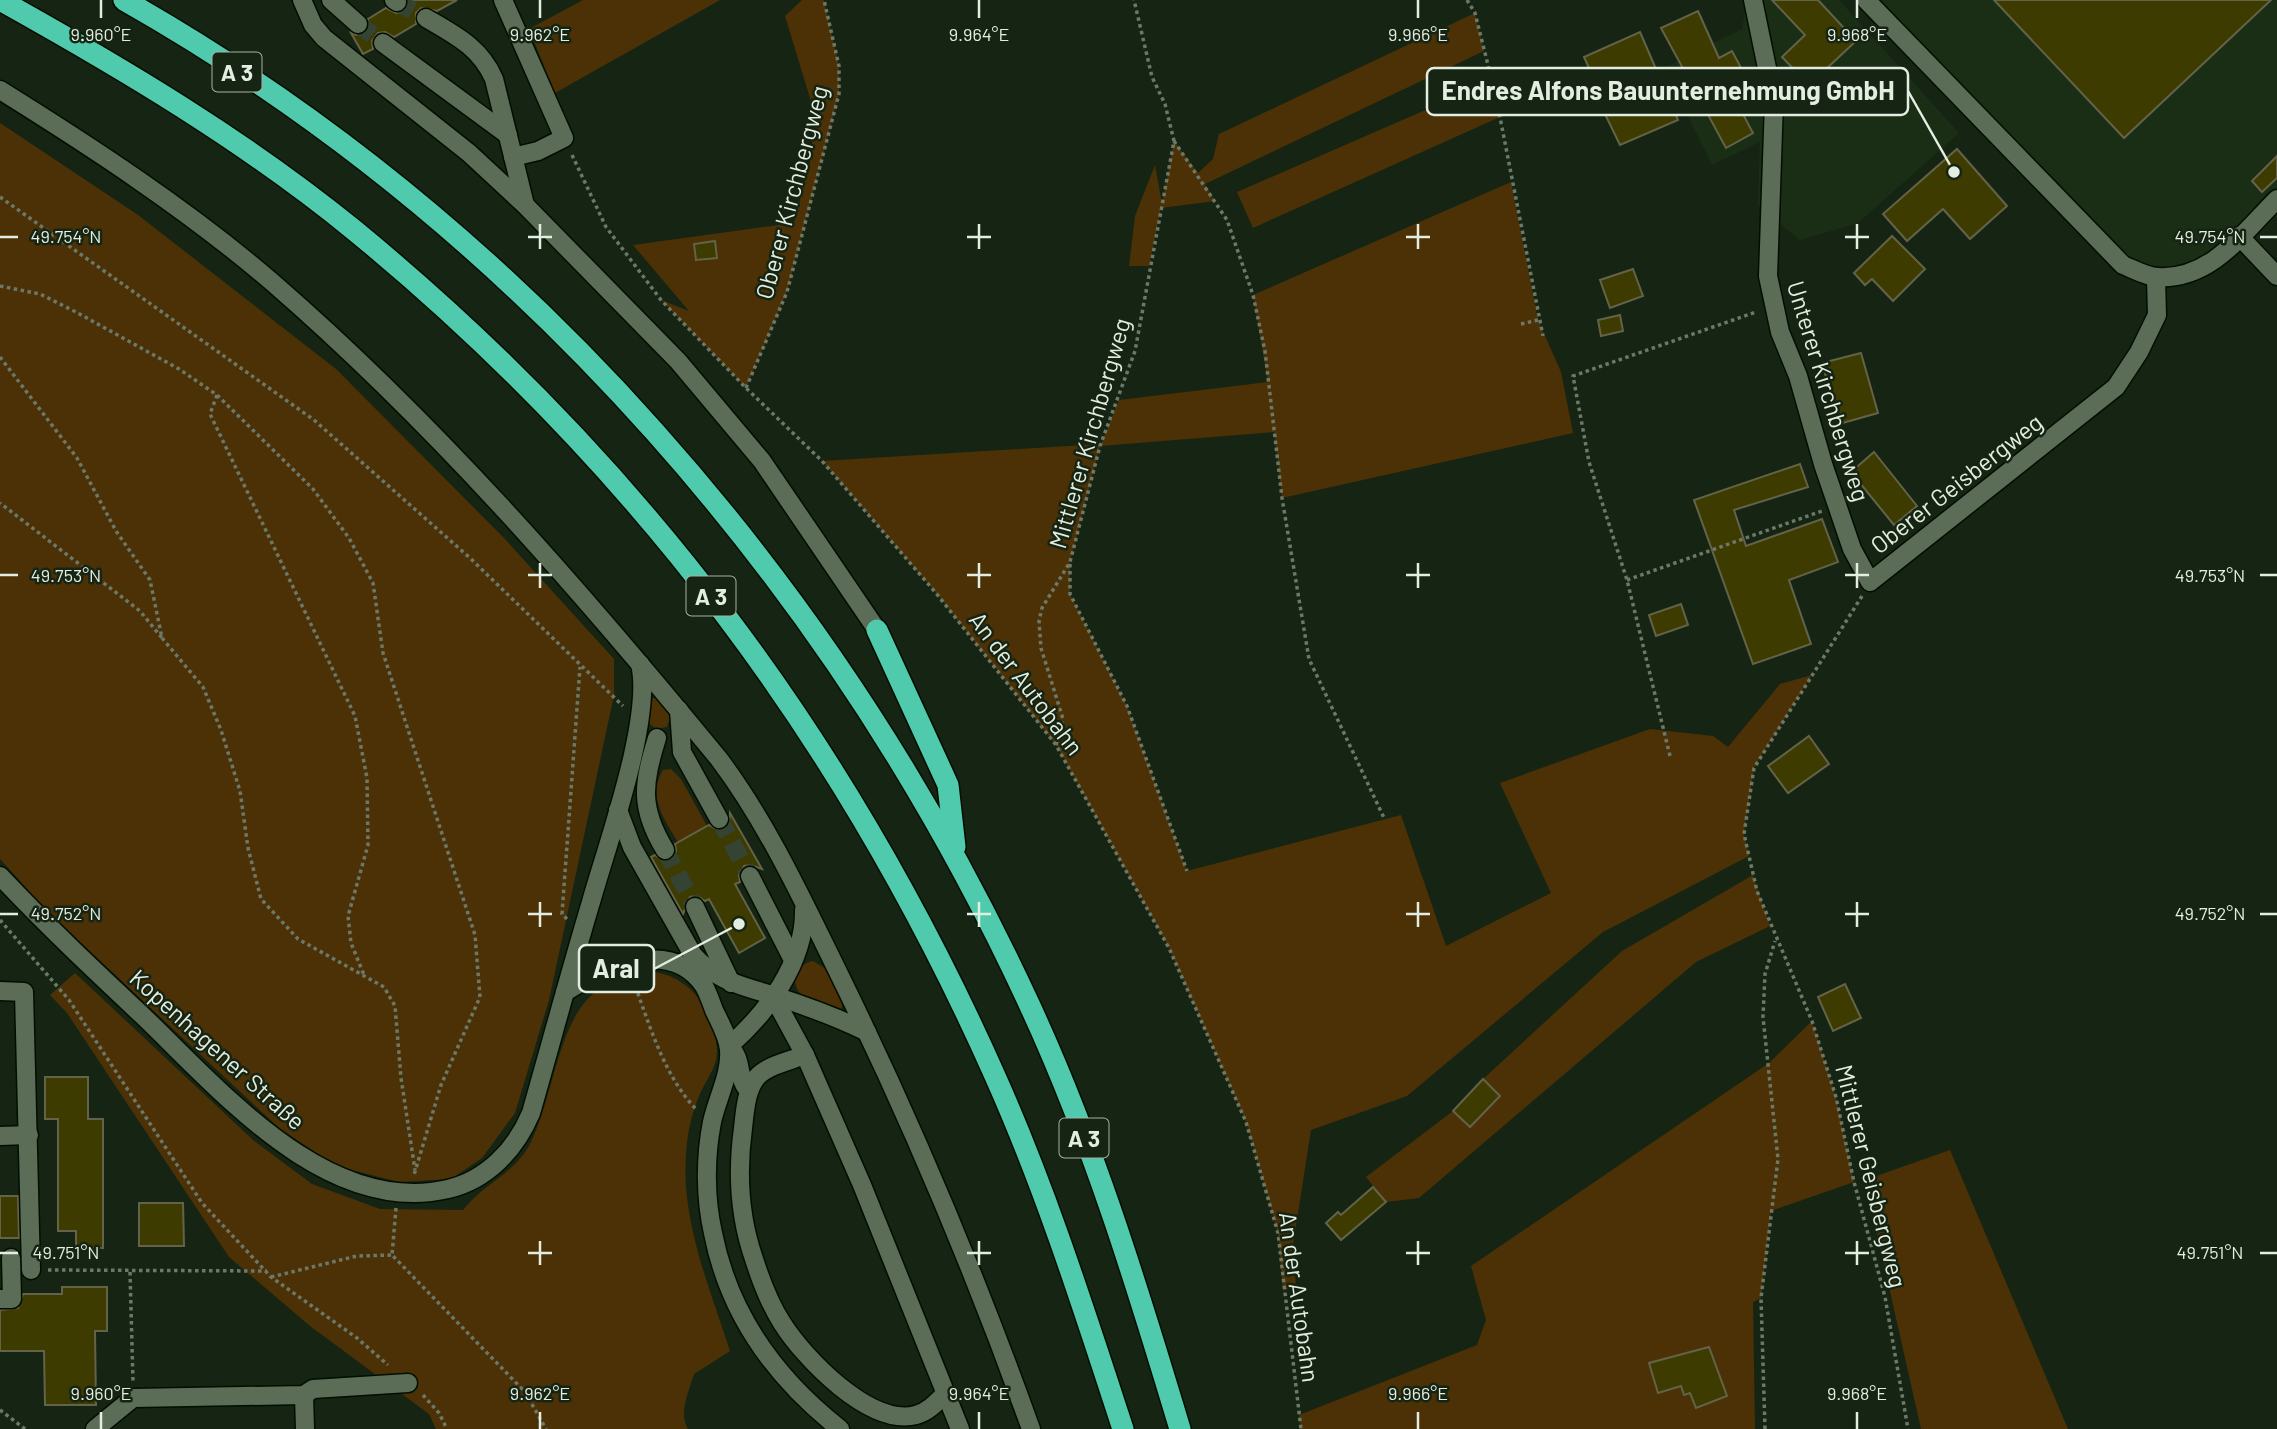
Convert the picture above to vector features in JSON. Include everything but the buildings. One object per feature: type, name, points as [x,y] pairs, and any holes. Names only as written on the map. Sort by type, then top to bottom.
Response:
[{"type":"highway","name":"A 3","points":[[0,0],[122,69],[351,228],[454,316],[557,416],[625,489],[685,562],[757,655],[840,780],[911,904],[1001,1090],[1077,1288],[1123,1429]]},
{"type":"highway","name":"A 3","points":[[124,0],[162,22],[347,148],[495,272],[580,353],[658,435],[792,600],[862,700],[916,786],[957,860],[1025,997],[1062,1083],[1133,1272],[1180,1429]]},
{"type":"highway","points":[[877,630],[948,785],[957,860]]},
{"type":"street","points":[[331,0],[358,24]]},
{"type":"street","points":[[503,0],[564,138],[538,151],[513,157]]},
{"type":"street","name":"Unterer Kirchbergweg","points":[[1753,0],[1774,102],[1768,276],[1780,332],[1798,376],[1837,505],[1852,549],[1870,582]]},
{"type":"street","points":[[1866,0],[2123,265],[2156,278],[2186,275],[2208,267],[2277,199]]},
{"type":"street","points":[[301,1],[324,38],[431,121],[525,205],[678,361],[762,461],[877,630]]},
{"type":"street","points":[[426,18],[471,45],[487,63],[494,79],[525,205]]},
{"type":"street","points":[[383,43],[508,135]]},
{"type":"street","points":[[0,90],[168,203],[270,280],[340,343],[518,523],[640,663],[730,774],[804,903],[934,1176],[1031,1429]]},
{"type":"street","points":[[2239,236],[2277,276]]},
{"type":"street","name":"Oberer Geisbergweg","points":[[1870,582],[2116,387],[2139,352],[2157,315],[2156,278]]},
{"type":"street","name":"Kopenhagener Straße","points":[[0,876],[41,919],[256,1122],[319,1167],[363,1186],[399,1193],[438,1191],[470,1182],[494,1165],[512,1146],[531,1113],[618,810],[640,720],[645,695],[640,663]]},
{"type":"street","points":[[678,710],[680,741],[688,766],[719,819]]},
{"type":"street","points":[[640,720],[688,766]]},
{"type":"street","points":[[657,738],[646,780],[645,804],[653,831],[665,850]]},
{"type":"street","points":[[618,810],[632,847],[688,962],[703,985],[729,1046],[740,1060],[741,1079],[749,1091]]},
{"type":"street","points":[[750,876],[793,960]]},
{"type":"street","points":[[804,903],[804,934],[793,960],[773,996],[751,1027],[729,1046],[728,1063],[712,1123],[707,1177],[713,1233],[737,1307],[769,1360],[795,1390],[840,1429]]},
{"type":"street","points":[[695,907],[731,983]]},
{"type":"street","points":[[565,992],[626,962],[688,962],[731,983],[867,1031]]},
{"type":"street","points":[[0,991],[24,992],[30,1264],[5,1258],[12,1299],[0,1299]]},
{"type":"street","points":[[773,996],[805,1055],[862,1185],[960,1429]]},
{"type":"street","points":[[805,1055],[763,1072],[749,1091],[740,1154],[742,1208],[753,1258],[782,1324],[816,1365],[840,1385],[884,1413],[915,1415],[930,1408],[946,1394]]},
{"type":"street","points":[[0,1136],[29,1135]]},
{"type":"street","points":[[95,1429],[133,1398],[304,1395],[313,1389],[408,1383]]},
{"type":"street","points":[[304,1395],[305,1429]]},
{"type":"path","name":"Oberer Kirchbergweg","points":[[746,388],[787,292],[839,94],[839,66],[824,0]]},
{"type":"path","name":"Mittlerer Kirchbergweg","points":[[1056,745],[1063,719],[1041,648],[1039,621],[1042,608],[1070,562],[1100,446],[1135,351],[1174,141],[1165,104],[1152,78],[1134,0]]},
{"type":"path","points":[[1467,0],[1475,13],[1496,97],[1543,336]]},
{"type":"path","name":"An der Autobahn","points":[[564,138],[594,207],[619,247],[662,300],[746,388],[822,461],[936,593],[1056,745],[1169,948],[1246,1122],[1278,1233],[1301,1429]]},
{"type":"path","points":[[1174,141],[1227,220],[1254,295],[1265,351],[1282,498],[1309,660],[1385,820]]},
{"type":"path","points":[[0,197],[314,420],[470,558],[580,666],[640,720]]},
{"type":"path","points":[[0,286],[40,294],[76,312],[179,369],[217,395],[313,489],[349,538],[373,583],[383,653],[475,935],[480,997],[441,1085],[415,1173],[399,1193],[392,1255]]},
{"type":"path","points":[[1670,756],[1627,580],[1589,462],[1573,376],[1775,305]]},
{"type":"path","points":[[1521,324],[1538,320]]},
{"type":"path","points":[[0,357],[77,458],[116,531],[150,580],[163,638]]},
{"type":"path","points":[[217,395],[210,414],[355,716],[367,778],[368,845],[362,875],[348,916],[351,943],[365,977]]},
{"type":"path","points":[[0,503],[140,611],[203,687],[221,730],[240,791],[248,848],[261,899],[298,939],[384,987],[395,1006],[401,1078],[415,1173]]},
{"type":"path","points":[[1627,580],[1837,505]]},
{"type":"path","points":[[1070,562],[1069,594],[1127,706],[1187,871]]},
{"type":"path","name":"Oberer Geisbergweg","points":[[1776,939],[1757,891],[1744,834],[1754,768],[1870,582]]},
{"type":"path","points":[[580,666],[562,914],[582,932]]},
{"type":"path","points":[[0,920],[69,1000],[202,1203],[271,1277],[357,1338],[423,1396],[439,1413],[447,1429]]},
{"type":"path","points":[[1765,1429],[1761,1298],[1778,1159],[1763,1017],[1765,974],[1776,939]]},
{"type":"path","name":"Mittlerer Geisbergweg","points":[[1776,939],[1812,1021],[1836,1097],[1854,1182],[1885,1297],[1908,1429]]},
{"type":"path","points":[[626,962],[659,1049],[689,1102],[712,1123]]},
{"type":"path","points":[[271,1277],[356,1256],[392,1255],[525,1392],[546,1429]]},
{"type":"path","points":[[30,1264],[130,1272],[267,1271]]},
{"type":"path","points":[[130,1272],[133,1398]]},
{"type":"path","points":[[0,1410],[25,1429]]},
{"type":"shaded area","points":[[583,0],[720,0],[555,93],[529,29]]},
{"type":"shaded area","points":[[802,0],[824,0],[839,66],[839,94],[787,292],[746,388],[661,300],[689,311],[633,245],[794,223],[812,154],[812,124],[817,121],[785,16]]},
{"type":"shaded area","points":[[1747,0],[1839,0],[1959,133],[1858,223],[1800,240],[1758,205],[1760,142],[1712,165],[1664,68],[1742,29]]},
{"type":"shaded area","points":[[1867,0],[2277,0],[2277,199],[2186,275],[2123,265]]},
{"type":"shaded area","points":[[1475,13],[1484,51],[1205,184],[1215,201],[1161,208],[1149,266],[1129,266],[1135,216],[1155,165],[1162,204],[1174,141],[1198,173],[1213,159],[1219,134]]},
{"type":"shaded area","points":[[1492,81],[1500,117],[1253,228],[1237,192]]},
{"type":"shaded area","points":[[0,123],[138,215],[336,369],[504,538],[614,659],[614,695],[549,1000],[515,1113],[482,1158],[451,1179],[399,1182],[336,1166],[279,1128],[50,914],[0,859]]},
{"type":"shaded area","points":[[1511,182],[1538,320],[1561,372],[1573,433],[1282,498],[1274,432],[1100,446],[1070,562],[1070,594],[1127,706],[1187,871],[1401,815],[1446,946],[1551,893],[1500,783],[1650,729],[1713,736],[1728,747],[1780,684],[1812,675],[1754,768],[1744,834],[1749,856],[1603,932],[1407,1096],[1311,1130],[1293,1245],[1296,1286],[1283,1291],[1278,1233],[1246,1122],[1169,948],[1056,745],[936,593],[822,461],[1101,444],[1119,400],[1268,382],[1253,295]]},
{"type":"shaded area","points":[[658,696],[671,715],[667,727],[656,729],[648,722],[652,699]]},
{"type":"shaded area","points":[[671,769],[681,779],[707,826],[678,842],[663,816],[657,798],[658,780],[663,770]]},
{"type":"shaded area","points":[[1753,875],[1770,926],[1696,962],[1419,1198],[1386,1202],[1366,1177],[1453,1111],[1470,1126],[1483,1079],[1622,951]]},
{"type":"shaded area","points":[[813,961],[826,969],[843,1002],[841,1009],[816,1003],[798,991],[796,975],[803,966]]},
{"type":"shaded area","points":[[649,972],[669,976],[687,987],[702,1003],[712,1024],[717,1050],[716,1062],[702,1088],[689,1128],[686,1187],[697,1250],[730,1351],[694,1374],[684,1409],[688,1429],[436,1429],[429,1414],[310,1326],[229,1257],[67,1013],[50,995],[75,973],[253,1140],[312,1184],[380,1209],[463,1210],[516,1163],[530,1144],[537,1127],[561,1050],[576,1015],[586,1001],[606,984],[628,974]]},
{"type":"shaded area","points":[[1812,1021],[1836,1097],[1854,1182],[1771,1211],[1761,1298],[1753,1302],[1755,1429],[1301,1429],[1299,1415],[1477,1345],[1486,1320],[1471,1266],[1769,1063]]},
{"type":"shaded area","points":[[1950,1150],[2068,1429],[1921,1429],[1865,1180]]},
{"type":"tunnel","points":[[397,2],[426,18]]},
{"type":"tunnel","points":[[358,24],[383,43]]},
{"type":"tunnel","points":[[719,819],[750,876]]},
{"type":"tunnel","points":[[665,850],[695,907]]},
{"type":"place","name":"Endres Alfons Bauunternehmung GmbH","points":[[1954,172]]},
{"type":"place","name":"Aral","points":[[739,924]]}]
